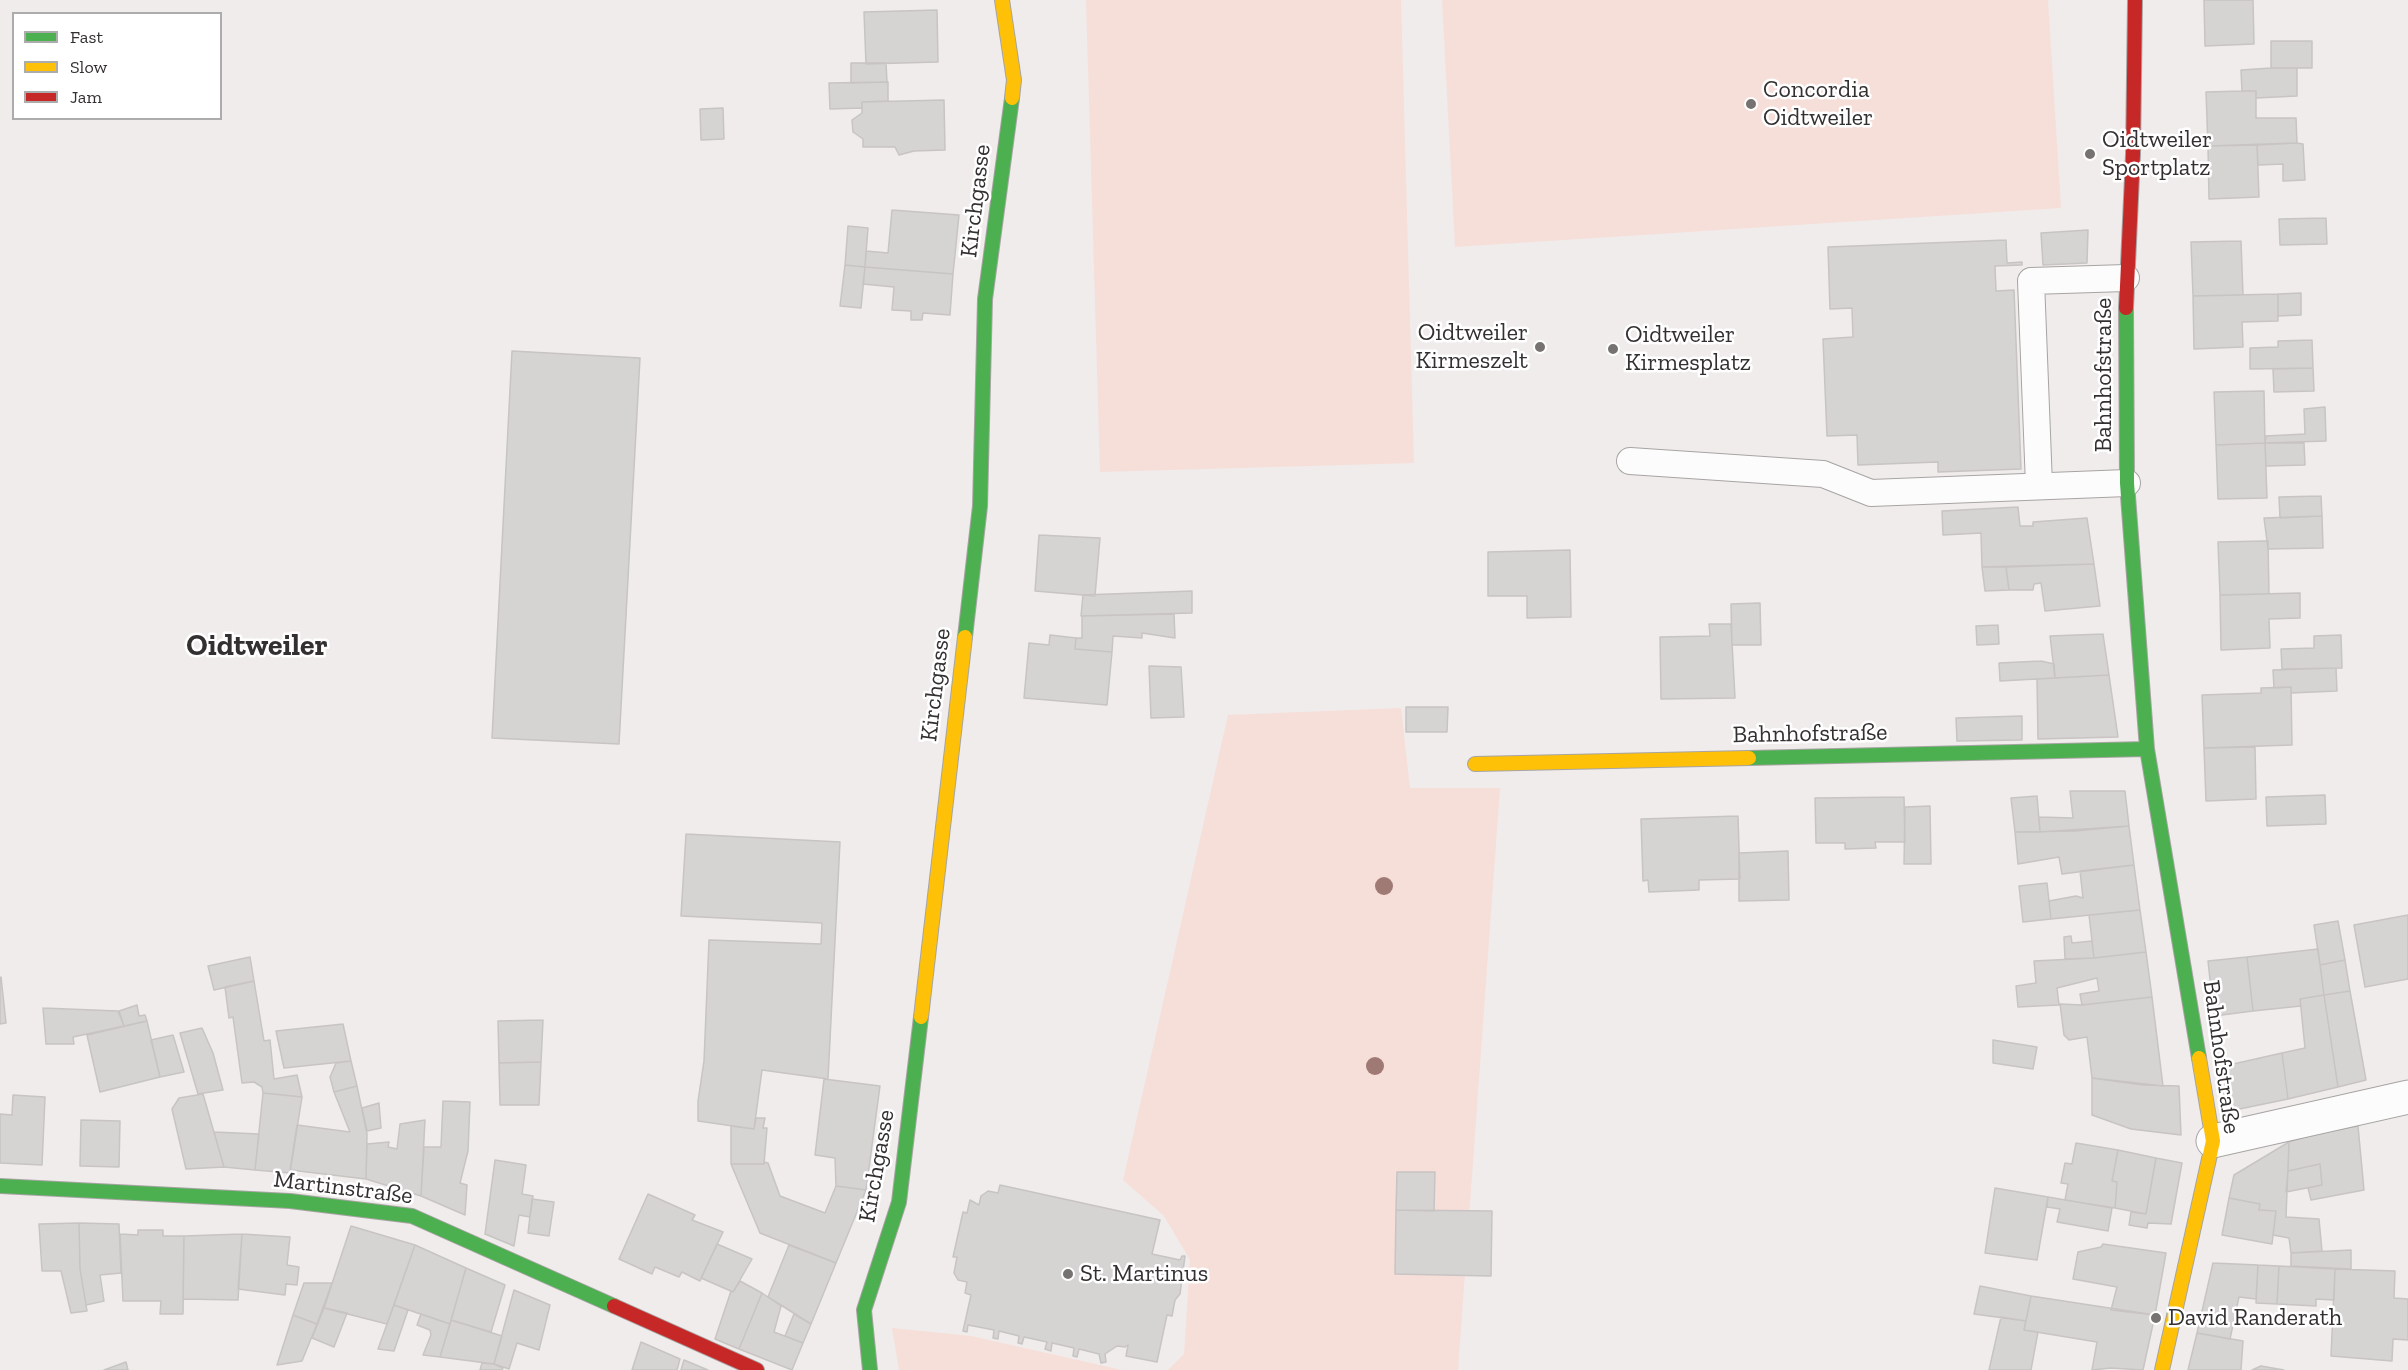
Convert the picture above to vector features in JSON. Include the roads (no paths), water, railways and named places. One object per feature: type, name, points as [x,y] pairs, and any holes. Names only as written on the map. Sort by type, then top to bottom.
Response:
[{"type":"street","name":"Kirchgasse","points":[[870,1370],[864,1310],[899,1202],[980,506],[985,299],[1014,80],[1002,0]]},
{"type":"street","name":"Bahnhofstraße","points":[[2135,0],[2133,154],[2126,278],[2127,483],[2147,749],[2213,1141],[2162,1370]]},
{"type":"street","name":"Bahnhofstraße","points":[[1475,764],[2147,749]]},
{"type":"street","points":[[2213,1141],[2408,1097]]},
{"type":"street","name":"Martinstraße","points":[[0,1186],[290,1202],[411,1216],[757,1370]]},
{"type":"lane","points":[[2039,485],[2031,281],[2126,278]]},
{"type":"lane","points":[[1630,461],[1823,474],[1871,493],[2127,483]]},
{"type":"place","name":"Concordia Oidtweiler","points":[[1751,104]]},
{"type":"place","name":"Oidtweiler Sportplatz","points":[[2090,154]]},
{"type":"place","name":"Oidtweiler Kirmeszelt","points":[[1540,347]]},
{"type":"place","name":"Oidtweiler Kirmesplatz","points":[[1613,349]]},
{"type":"place","name":"St. Martinus","points":[[1068,1274]]},
{"type":"place","name":"David Randerath","points":[[2156,1318]]},
{"type":"district","name":"Oidtweiler","points":[[257,646]]}]
